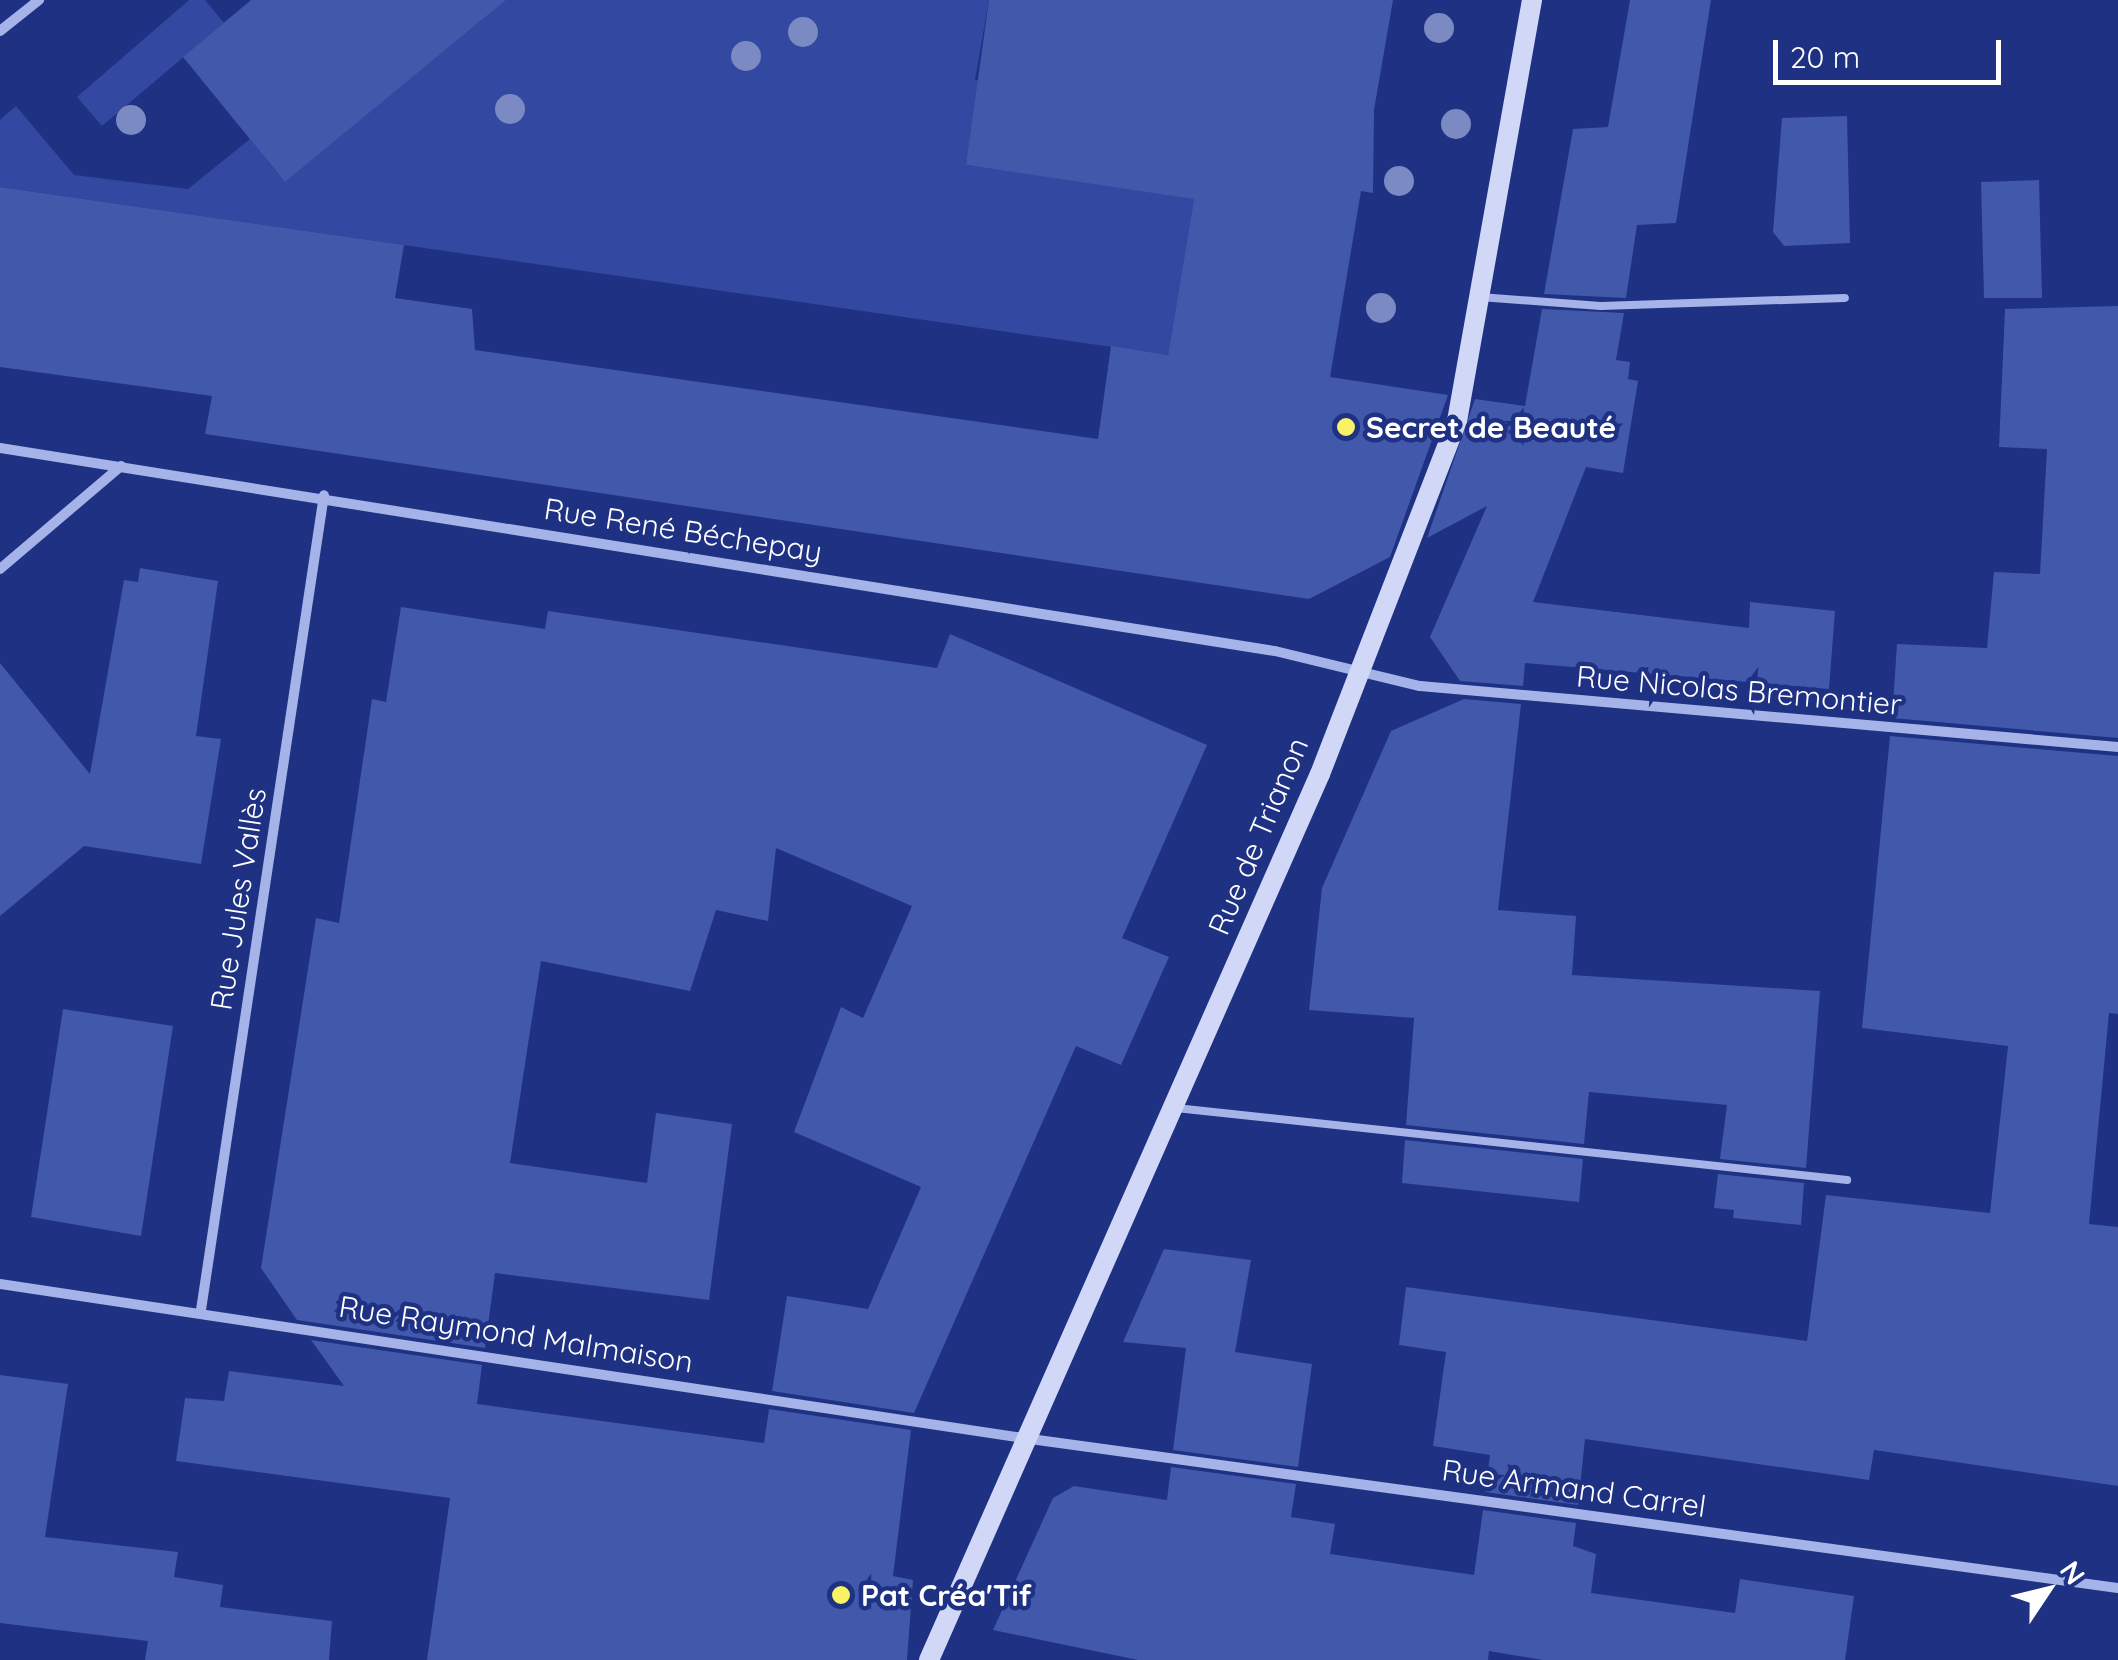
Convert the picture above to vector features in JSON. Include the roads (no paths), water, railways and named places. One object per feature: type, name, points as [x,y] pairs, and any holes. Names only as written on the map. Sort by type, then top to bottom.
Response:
[{"type":"street","points":[[0,31],[39,0]]},
{"type":"street","name":"Rue de Trianon","points":[[928,1660],[978,1562],[1024,1438],[1356,676],[1457,421],[1532,0]]},
{"type":"street","name":"Rue René Béchepay","points":[[0,448],[324,495],[1275,651],[1356,676]]},
{"type":"street","points":[[0,569],[122,466]]},
{"type":"street","name":"Rue Jules Vallès","points":[[201,1310],[324,495]]},
{"type":"street","name":"Rue Nicolas Bremontier","points":[[1356,676],[2118,747]]},
{"type":"street","name":"Rue Raymond Malmaison","points":[[0,1284],[201,1310],[1024,1438]]},
{"type":"street","name":"Rue Armand Carrel","points":[[1024,1438],[2118,1588]]},
{"type":"lane","points":[[1480,297],[1601,306],[1845,298]]},
{"type":"lane","points":[[1171,1108],[1847,1180]]},
{"type":"place","name":"Secret de Beauté","points":[[1346,427]]},
{"type":"place","name":"Pat Créa'Tif","points":[[841,1595]]}]
